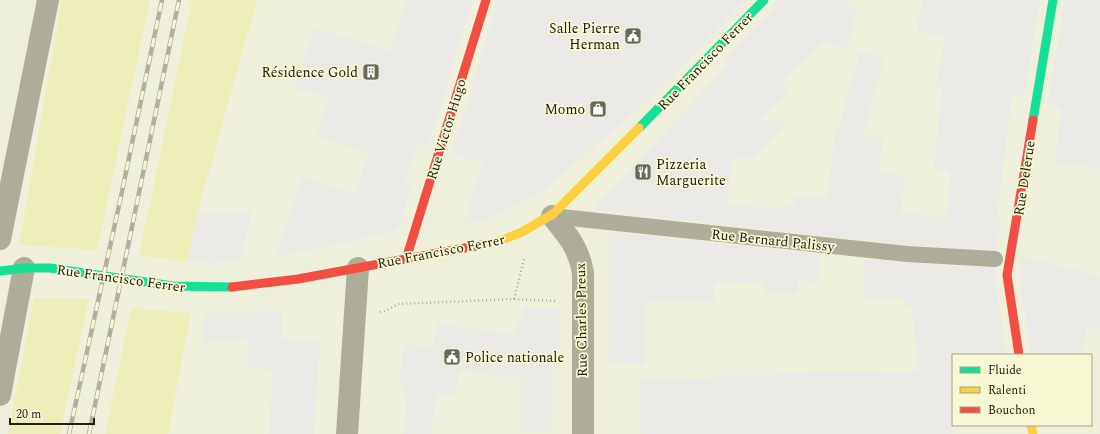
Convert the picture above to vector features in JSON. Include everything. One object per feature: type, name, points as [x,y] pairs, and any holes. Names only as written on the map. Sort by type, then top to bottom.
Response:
[{"type":"street","points":[[0,239],[48,0]]},
{"type":"street","name":"Rue Victor Hugo","points":[[406,259],[486,0]]},
{"type":"street","name":"Rue Francisco Ferrer","points":[[0,271],[24,268],[58,268],[198,288],[243,286],[283,282],[497,242],[531,229],[552,216],[586,184],[764,0]]},
{"type":"street","name":"Rue Delerue","points":[[1019,354],[1007,276],[1053,0]]},
{"type":"street","name":"Rue Charles Preux","points":[[552,216],[572,241],[580,257],[583,273],[582,434]]},
{"type":"street","points":[[0,395],[24,268]]},
{"type":"street","points":[[347,434],[358,268]]},
{"type":"lane","name":"Rue Bernard Palissy","points":[[552,216],[907,254],[995,259]]},
{"type":"path","points":[[514,299],[531,229]]},
{"type":"path","points":[[354,314],[385,311],[399,304],[514,299],[562,301]]},
{"type":"green space","points":[[62,0],[150,0],[97,250],[19,245]]},
{"type":"green space","points":[[192,0],[257,0],[198,211],[188,261],[139,255]]},
{"type":"green space","points":[[34,298],[89,299],[60,434],[8,434]]},
{"type":"green space","points":[[131,308],[191,313],[168,434],[105,434]]},
{"type":"building","points":[[406,0],[473,0],[428,146],[418,143],[404,184],[411,186],[399,227],[392,232],[276,257],[303,176],[355,194],[368,153],[316,137],[329,98],[294,88],[314,28],[391,51]]},
{"type":"building","points":[[498,0],[746,0],[649,100],[539,194],[487,220],[464,224],[483,163],[452,154]]},
{"type":"building","points":[[776,0],[844,0],[857,12],[847,49],[824,42],[781,82],[790,92],[759,120],[788,122],[752,159],[733,157],[727,204],[779,209],[780,205],[793,206],[795,196],[827,199],[836,126],[839,126],[860,52],[884,59],[863,136],[883,138],[879,173],[905,176],[901,212],[947,218],[950,171],[934,169],[942,88],[935,87],[946,36],[917,31],[922,0],[1040,0],[1024,97],[1012,94],[997,219],[1002,219],[996,250],[908,245],[593,210],[727,65],[722,60],[773,9]]},
{"type":"building","points":[[1065,0],[1100,0],[1100,168],[1055,164],[1061,108],[1048,104]]},
{"type":"building","points":[[198,211],[215,214],[252,212],[239,262],[207,263],[188,261]]},
{"type":"building","points":[[609,232],[819,254],[819,282],[798,281],[798,294],[764,294],[764,284],[714,282],[714,301],[645,301],[645,364],[609,364]]},
{"type":"building","points":[[1023,257],[1100,276],[1100,329],[1087,328],[1082,354],[1031,354],[1020,275]]},
{"type":"building","points":[[864,259],[995,268],[1006,354],[952,354],[953,434],[641,434],[640,378],[708,379],[708,377],[723,377],[723,375],[777,376],[777,372],[807,371],[918,372],[912,307],[903,308],[903,298],[864,298]]},
{"type":"building","points":[[525,308],[559,308],[559,366],[552,366],[551,432],[521,432],[521,378],[459,371],[455,396],[437,393],[431,434],[403,434],[407,404],[399,380],[404,346],[408,347],[408,344],[433,348],[437,325],[440,324],[513,334]]},
{"type":"building","points":[[282,312],[282,340],[320,341],[314,434],[269,434],[273,370],[247,368],[249,340],[202,343],[204,313]]},
{"type":"railway","points":[[69,434],[162,0]]},
{"type":"railway","points":[[89,434],[179,0]]},
{"type":"traffic: fast","points":[[639,128],[764,0]]},
{"type":"traffic: fast","points":[[1033,120],[1053,0]]},
{"type":"traffic: fast","points":[[0,271],[25,268],[50,268],[173,286],[232,287]]},
{"type":"traffic: slow","points":[[481,245],[497,242],[522,232],[553,214],[639,128]]},
{"type":"traffic: slow","points":[[1031,426],[1033,434]]},
{"type":"traffic: jam","points":[[406,259],[486,0]]},
{"type":"traffic: jam","points":[[1019,354],[1007,275],[1033,120]]},
{"type":"traffic: jam","points":[[232,287],[298,279],[481,245]]},
{"type":"place","name":"Salle Pierre Herman","points":[[633,36]]},
{"type":"place","name":"Résidence Gold","points":[[371,72]]},
{"type":"place","name":"Momo","points":[[598,109]]},
{"type":"place","name":"Pizzeria Marguerite","points":[[643,172]]},
{"type":"place","name":"Police nationale","points":[[452,357]]}]
